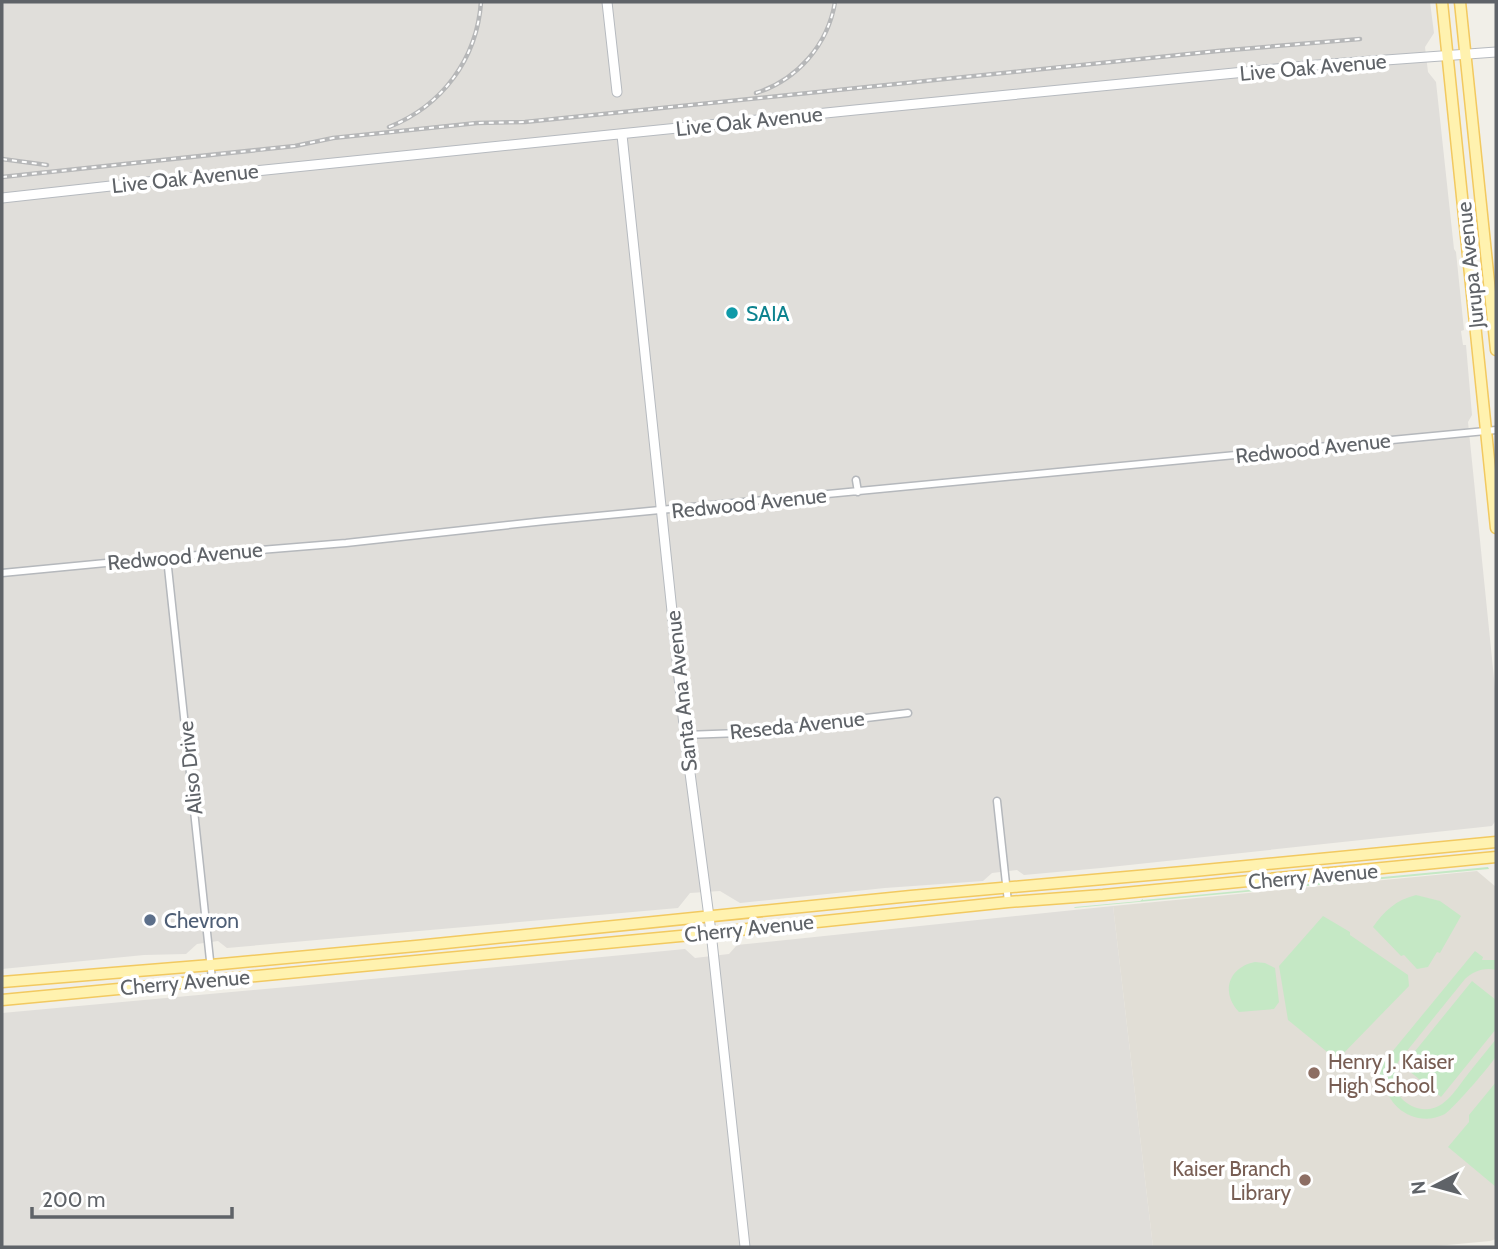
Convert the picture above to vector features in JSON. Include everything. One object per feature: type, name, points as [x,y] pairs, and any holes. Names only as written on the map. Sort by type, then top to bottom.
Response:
[{"type":"main road","name":"Jurupa Avenue","points":[[1442,2],[1491,431],[1496,528]]},
{"type":"main road","name":"Jurupa Avenue","points":[[1460,2],[1496,350]]},
{"type":"main road","name":"Cherry Avenue","points":[[2,982],[211,965],[1496,842]]},
{"type":"main road","name":"Cherry Avenue","points":[[2,1000],[1496,857]]},
{"type":"street","points":[[607,2],[617,92]]},
{"type":"street","name":"Live Oak Avenue","points":[[2,198],[856,110],[1317,65],[1496,52]]},
{"type":"street","name":"Santa Ana Avenue","points":[[622,135],[685,735],[711,932],[745,1247]]},
{"type":"street","name":"Redwood Avenue","points":[[2,573],[346,543],[545,521],[1491,431]]},
{"type":"street","points":[[856,480],[858,492]]},
{"type":"street","name":"Aliso Drive","points":[[167,558],[212,979]]},
{"type":"street","name":"Reseda Avenue","points":[[685,735],[740,733],[908,713]]},
{"type":"street","points":[[997,801],[1007,902]]},
{"type":"shaded area","points":[[2,2],[1430,2],[1434,33],[1425,47],[1428,72],[1436,82],[1456,252],[1464,330],[1461,331],[1463,345],[1466,345],[1472,415],[1468,422],[1496,698],[1496,820],[1492,826],[1101,868],[1024,875],[1017,870],[992,873],[983,881],[740,903],[720,891],[690,893],[678,908],[227,948],[218,941],[197,944],[186,954],[144,955],[2,969]]},
{"type":"shaded area","name":"Henry J. Kaiser High School","points":[[1477,871],[1496,887],[1496,1239],[1426,1247],[1153,1247],[1113,906]]},
{"type":"shaded area","points":[[1113,906],[1153,1247],[2,1247],[2,1013],[685,949],[695,958],[729,954],[737,945]]},
{"type":"green space","points":[[1489,869],[1074,908],[1143,899]]},
{"type":"green space","points":[[1416,895],[1440,901],[1461,916],[1440,953],[1437,952],[1428,967],[1417,969],[1373,927],[1391,907]]},
{"type":"green space","points":[[1323,916],[1350,932],[1350,935],[1408,975],[1409,986],[1337,1060],[1288,1020],[1279,966]]},
{"type":"green space","points":[[1475,951],[1483,957],[1482,960],[1496,960],[1496,970],[1479,970],[1465,979],[1398,1062],[1395,1086],[1402,1099],[1413,1107],[1437,1107],[1454,1092],[1496,1039],[1496,1056],[1445,1114],[1435,1118],[1415,1117],[1391,1100],[1384,1080],[1382,1082],[1373,1075]]},
{"type":"green space","points":[[1255,962],[1275,968],[1279,1002],[1274,1009],[1239,1012],[1230,996],[1230,981],[1239,969]]},
{"type":"green space","points":[[1472,981],[1496,1000],[1496,1029],[1441,1097],[1403,1066]]},
{"type":"green space","points":[[1496,1082],[1496,1187],[1448,1147],[1469,1122],[1469,1115]]},
{"type":"railway","points":[[389,127],[425,107],[453,78],[472,43],[481,2]]},
{"type":"railway","points":[[756,93],[785,79],[808,59],[825,33],[835,2]]},
{"type":"railway","points":[[2,177],[295,146],[333,138],[477,123],[525,122],[1218,51],[1360,39]]},
{"type":"railway","points":[[2,159],[47,165]]},
{"type":"place","name":"SAIA","points":[[732,313]]},
{"type":"place","name":"Chevron","points":[[150,920]]},
{"type":"place","name":"Henry J. Kaiser High School","points":[[1314,1073]]},
{"type":"place","name":"Kaiser Branch Library","points":[[1305,1180]]}]
